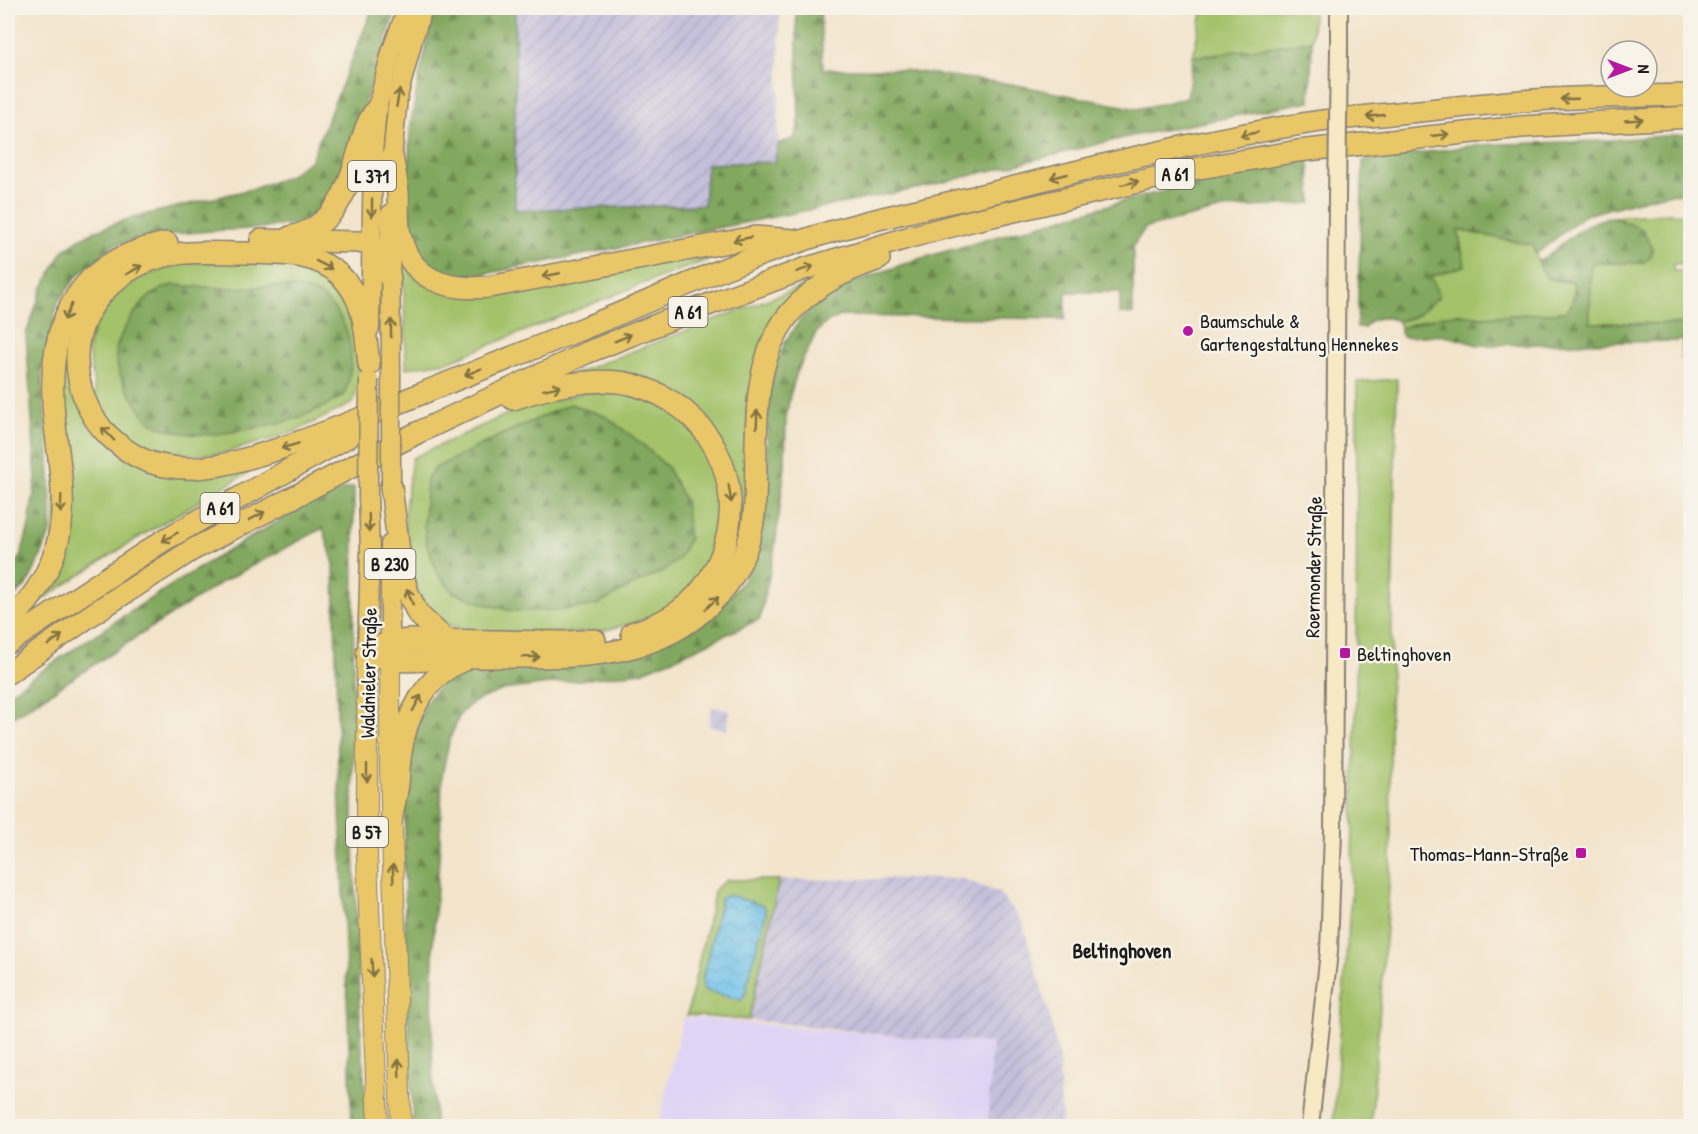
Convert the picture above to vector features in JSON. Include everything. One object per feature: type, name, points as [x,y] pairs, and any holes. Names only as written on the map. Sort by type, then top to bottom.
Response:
[{"type":"highway","name":"A 61","points":[[8,643],[164,540],[441,385],[610,318],[743,261],[800,241],[1156,152],[1306,123],[1546,99],[1690,94]]},
{"type":"highway","points":[[276,240],[306,232],[330,214],[344,195],[355,167],[366,126],[377,108]]},
{"type":"highway","name":"A 61","points":[[8,673],[97,611],[192,550],[417,433],[586,353],[804,269],[971,221],[1194,170],[1298,151],[1521,127],[1690,117]]},
{"type":"highway","points":[[392,156],[398,192],[400,234],[406,252],[419,270],[447,286],[472,289],[489,287],[755,237],[800,241]]},
{"type":"highway","points":[[390,651],[405,661],[472,657],[561,657],[608,653],[665,637],[703,611],[717,600],[733,577],[742,561],[751,534],[755,505],[759,390],[768,354],[789,314],[811,293],[836,277],[865,264],[916,247],[971,221]]},
{"type":"highway","points":[[8,623],[20,612],[35,592],[47,572],[56,549],[61,524],[62,488],[53,402],[53,364],[59,330],[71,304],[90,279],[116,261],[143,248],[183,242],[276,240],[372,244],[390,278]]},
{"type":"highway","points":[[369,373],[363,314],[359,302],[343,279],[318,261],[276,253],[179,254],[149,261],[107,286],[91,308],[79,335],[77,360],[88,410],[105,432],[123,448],[142,459],[163,466],[210,467],[235,463],[310,439],[441,385]]},
{"type":"highway","points":[[367,652],[390,651],[410,640],[587,641],[648,628],[668,619],[700,592],[711,577],[726,542],[730,524],[729,487],[713,443],[684,409],[667,398],[632,384],[575,383],[528,393],[417,433]]},
{"type":"highway","points":[[391,486],[401,568],[408,593],[418,614],[447,641]]},
{"type":"highway","name":"Waldnieler Straße","points":[[390,651],[391,821],[401,1126]]},
{"type":"highway","name":"Waldnieler Straße","points":[[367,652],[367,858],[378,1126]]},
{"type":"highway","points":[[391,821],[398,786],[403,738],[413,712],[437,676],[456,663],[472,657]]},
{"type":"main road","name":"Waldnieler Straße","points":[[367,652],[373,153],[377,108],[391,52],[407,8]]},
{"type":"main road","name":"Waldnieler Straße","points":[[390,651],[390,192],[398,97],[412,39],[423,8]]},
{"type":"main road","name":"Roermonder Straße","points":[[1310,1126],[1329,952],[1332,864],[1339,8]]},
{"type":"shaded area","points":[[515,8],[780,8],[778,143],[775,162],[708,164],[704,205],[515,210]]},
{"type":"shaded area","points":[[712,707],[730,711],[727,730],[708,726]]},
{"type":"shaded area","points":[[961,878],[999,893],[1022,921],[1049,1013],[1059,1058],[1062,1123],[988,1120],[992,1043],[925,1039],[749,1020],[779,880]]},
{"type":"shaded area","points":[[683,1017],[993,1043],[989,1120],[1062,1123],[1062,1126],[658,1126]]},
{"type":"green space","points":[[373,8],[397,8],[336,187],[323,209],[299,223],[254,229],[150,236],[114,245],[79,274],[58,302],[43,362],[42,384],[49,453],[51,530],[28,583],[8,604],[8,577],[21,555],[29,526],[36,478],[26,334],[42,289],[63,251],[95,231],[131,218],[256,188],[287,177],[311,160]]},
{"type":"green space","points":[[439,8],[515,8],[515,210],[704,205],[707,164],[775,162],[778,143],[794,139],[799,124],[796,8],[820,8],[823,69],[895,69],[1011,84],[1137,109],[1187,98],[1193,57],[1312,41],[1310,101],[1127,137],[920,188],[475,276],[441,273],[416,253],[407,206],[410,129],[420,72],[433,19]]},
{"type":"green space","points":[[1203,8],[1313,8],[1312,41],[1193,57]]},
{"type":"green space","points":[[1690,134],[1690,193],[1665,194],[1585,215],[1536,254],[1533,245],[1458,230],[1465,266],[1431,276],[1439,297],[1414,317],[1398,321],[1379,318],[1370,321],[1364,328],[1357,328],[1363,161],[1478,145],[1598,141]]},
{"type":"green space","points":[[1308,156],[1312,203],[1223,209],[1145,228],[1133,246],[1133,314],[1120,314],[1120,292],[1066,292],[1065,319],[840,316],[826,323],[816,333],[797,372],[790,395],[779,515],[760,619],[641,672],[503,690],[480,699],[460,714],[449,741],[442,776],[433,944],[432,1048],[435,1126],[413,1126],[406,986],[404,853],[406,797],[413,735],[427,701],[442,682],[476,669],[510,665],[703,624],[742,582],[756,557],[763,525],[767,478],[769,395],[776,365],[786,340],[801,319],[821,300],[844,286],[915,260],[1120,202]]},
{"type":"green space","points":[[1669,213],[1690,214],[1690,263],[1673,264],[1673,271],[1690,271],[1690,320],[1684,338],[1682,324],[1590,323],[1591,263],[1643,263],[1642,229],[1612,217]]},
{"type":"green space","points":[[1612,217],[1642,229],[1652,248],[1651,256],[1643,263],[1591,263],[1590,323],[1682,324],[1685,335],[1690,320],[1690,360],[1681,359],[1683,339],[1677,341],[1478,345],[1443,335],[1404,337],[1400,333],[1400,328],[1445,315],[1460,314],[1482,317],[1565,312],[1574,298],[1573,282],[1557,281],[1546,277],[1538,262],[1582,229]]},
{"type":"green space","points":[[1457,230],[1533,245],[1546,277],[1557,281],[1573,282],[1575,288],[1571,308],[1565,312],[1482,317],[1460,314],[1425,320],[1400,328],[1398,321],[1414,317],[1431,276]]},
{"type":"green space","points":[[750,244],[642,284],[447,362],[406,368],[403,262],[442,291]]},
{"type":"green space","points":[[269,261],[308,267],[326,277],[340,290],[353,310],[360,380],[353,403],[292,433],[224,453],[194,455],[149,448],[139,443],[109,419],[96,397],[88,350],[95,325],[115,296],[140,277],[187,262]]},
{"type":"green space","points":[[108,278],[73,390],[128,460],[269,460],[131,542],[34,605],[53,576],[60,354]]},
{"type":"green space","points":[[816,281],[780,318],[739,548],[661,626],[732,543],[709,422],[681,395],[647,378],[621,372],[565,377]]},
{"type":"green space","points":[[173,285],[228,288],[284,286],[320,295],[341,318],[348,336],[351,367],[344,394],[326,406],[300,417],[227,433],[182,433],[151,422],[124,384],[119,373],[116,354],[126,325],[141,305],[155,293]]},
{"type":"green space","points":[[1397,379],[1390,715],[1391,861],[1371,1126],[1333,1126],[1351,896],[1356,711],[1357,382]]},
{"type":"green space","points":[[585,392],[627,394],[659,405],[691,425],[712,462],[719,486],[722,521],[709,560],[695,585],[673,606],[640,621],[602,631],[572,633],[470,631],[448,625],[425,609],[409,567],[405,508],[412,458],[514,411]]},
{"type":"green space","points":[[570,404],[605,416],[641,443],[667,467],[685,501],[689,539],[678,560],[664,571],[597,605],[559,610],[513,611],[453,592],[438,574],[427,545],[424,525],[427,478],[435,468]]},
{"type":"green space","points":[[354,487],[353,813],[359,998],[367,1126],[352,1126],[338,759],[334,564],[323,528],[222,582],[8,720],[8,694],[69,652],[130,611],[291,513],[328,494]]},
{"type":"green space","points":[[727,880],[779,880],[749,1020],[687,1015],[715,889]],"holes":[[[721,898],[741,1000],[704,990],[702,981]]]},
{"type":"water","points":[[729,895],[764,906],[766,912],[745,994],[741,1000],[704,990],[702,981],[721,898]]},
{"type":"place","name":"Baumschule & Gartengestaltung Hennekes","points":[[1188,331]]},
{"type":"place","name":"Beltinghoven","points":[[1345,653]]},
{"type":"place","name":"Thomas-Mann-Straße","points":[[1581,853]]},
{"type":"district","name":"Beltinghoven","points":[[1122,950]]}]
